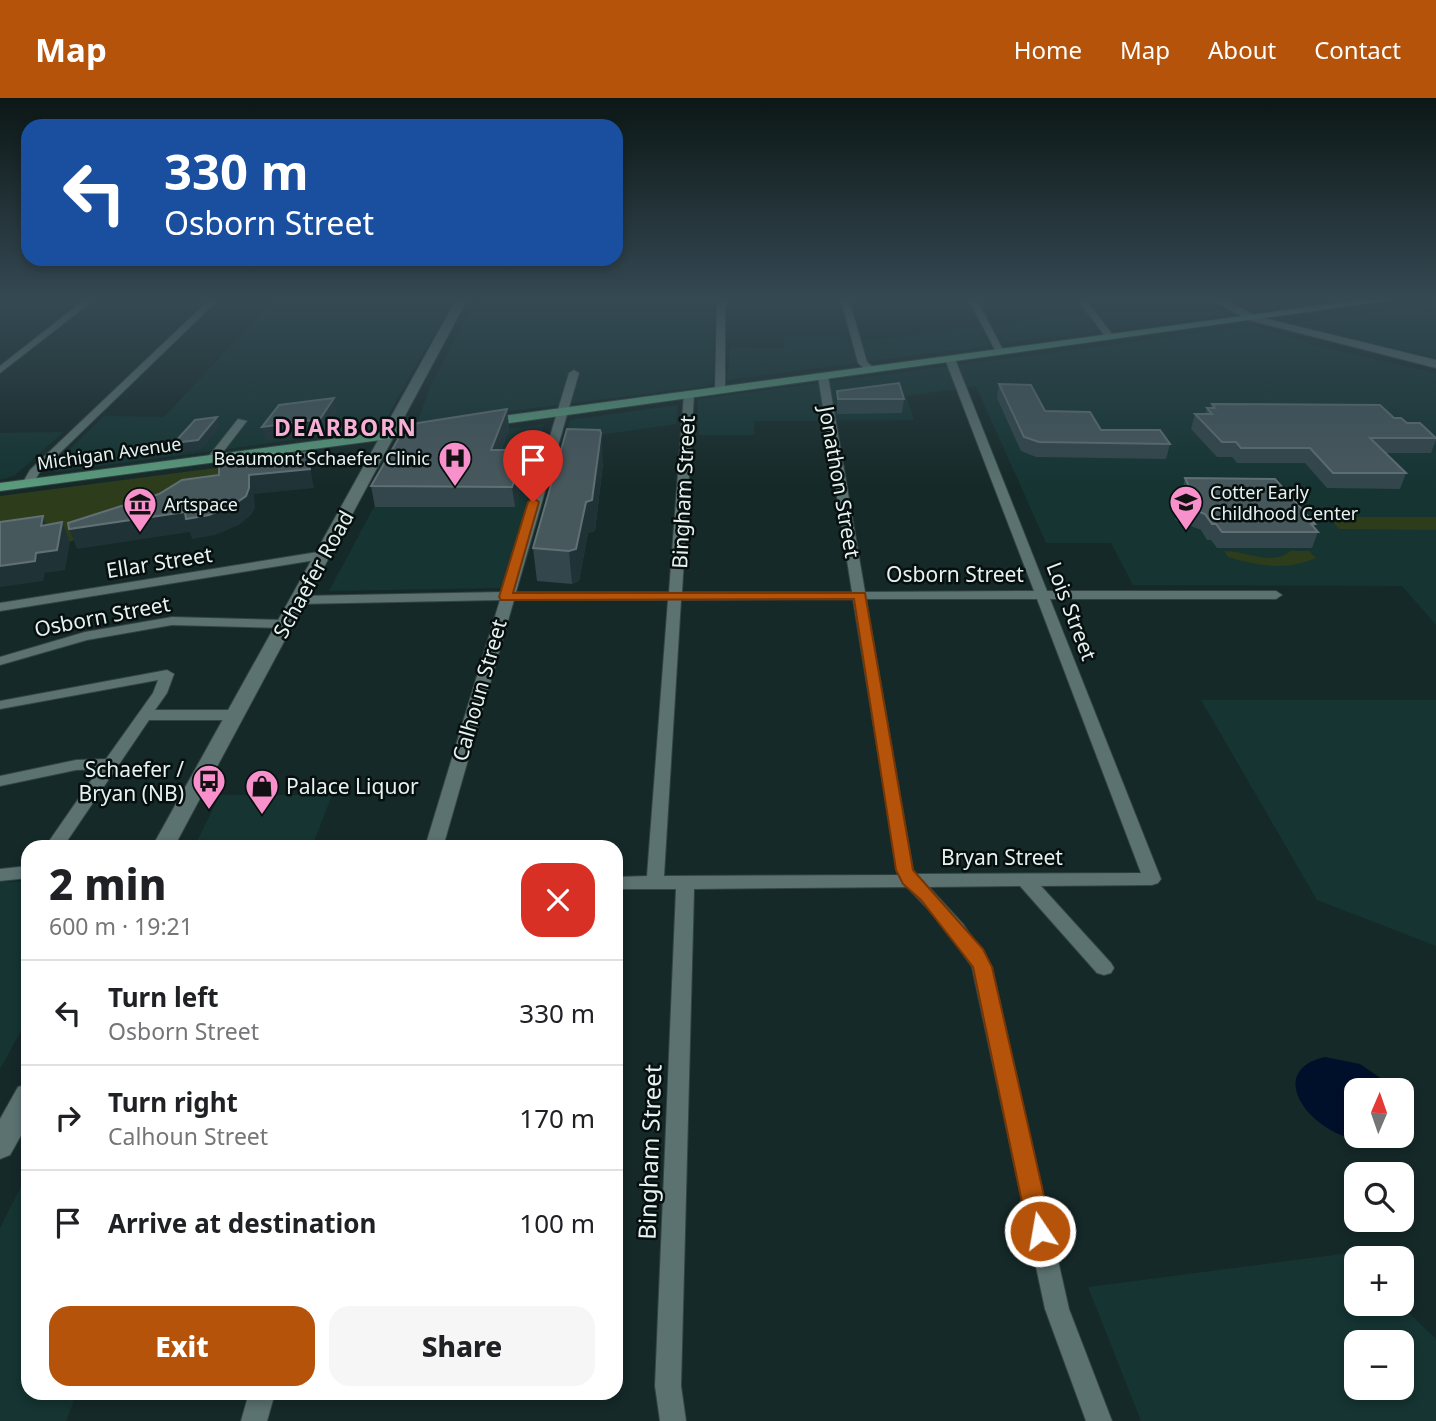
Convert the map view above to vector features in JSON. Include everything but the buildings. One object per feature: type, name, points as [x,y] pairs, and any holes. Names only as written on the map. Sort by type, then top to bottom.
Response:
[{"type":"main road","name":"Schaefer Road","points":[[167,840],[429,362]]},
{"type":"main road","points":[[466,425],[930,362]]},
{"type":"main road","name":"Michigan Avenue","points":[[0,487],[440,428]]},
{"type":"main road","points":[[0,1146],[21,1108]]},
{"type":"street","points":[[28,484],[34,472],[149,362]]},
{"type":"street","points":[[720,362],[720,390]]},
{"type":"street","points":[[863,362],[871,370]]},
{"type":"street","name":"Lois Street","points":[[951,362],[1152,879]]},
{"type":"street","name":"Calhoun Street","points":[[436,840],[505,597],[574,373]]},
{"type":"street","name":"Jonathon Street","points":[[823,376],[899,848],[909,880],[927,896],[976,955],[982,967],[1057,1310],[1099,1421]]},
{"type":"street","name":"Bingham Street","points":[[655,883],[689,394]]},
{"type":"street","points":[[212,459],[242,421]]},
{"type":"street","name":"Ellar Street","points":[[0,607],[324,555]]},
{"type":"street","name":"Osborn Street","points":[[298,600],[1276,595]]},
{"type":"street","name":"Osborn Street","points":[[0,662],[214,623],[284,624]]},
{"type":"street","points":[[0,705],[167,674],[160,693],[59,840]]},
{"type":"street","points":[[145,715],[235,715]]},
{"type":"street","points":[[0,781],[76,765],[111,764]]},
{"type":"street","points":[[0,876],[21,873]]},
{"type":"street","name":"Bryan Street","points":[[655,883],[1152,879]]},
{"type":"street","points":[[1025,880],[1104,968]]},
{"type":"street","points":[[623,883],[655,883]]},
{"type":"street","name":"Bingham Street","points":[[673,1421],[668,1386],[685,884]]},
{"type":"street","points":[[254,1421],[260,1400]]},
{"type":"shaded area","points":[[215,362],[418,362],[381,428],[56,472],[50,468],[104,416],[164,417]]},
{"type":"shaded area","points":[[443,362],[713,362],[713,381],[709,386],[417,423]]},
{"type":"shaded area","points":[[729,362],[867,362],[727,380]]},
{"type":"shaded area","points":[[981,362],[1387,362],[1436,373],[1436,625],[1402,586],[1133,585],[1111,543],[1046,543],[976,386],[906,396],[914,420],[754,421],[754,435],[699,435],[697,399]]},
{"type":"shaded area","points":[[678,405],[676,424],[564,440],[570,420]]},
{"type":"shaded area","name":"Beaumont Schaefer Clinic","points":[[544,424],[508,588],[329,591],[408,443]]},
{"type":"shaded area","points":[[63,432],[14,476],[0,480],[0,433]]},
{"type":"shaded area","points":[[1201,700],[1436,700],[1436,946],[1317,900]]},
{"type":"shaded area","points":[[220,795],[332,795],[315,840],[198,840]]},
{"type":"shaded area","points":[[0,882],[21,882],[21,1031],[0,1069]]},
{"type":"shaded area","points":[[1325,1057],[1360,1064],[1380,1078],[1344,1078],[1344,1135],[1326,1127],[1309,1113],[1298,1096],[1296,1080],[1304,1066]]},
{"type":"shaded area","points":[[21,1187],[21,1400],[74,1400],[66,1421],[0,1421],[0,1228]]},
{"type":"shaded area","points":[[1344,1254],[1344,1316],[1412,1316],[1436,1339],[1436,1421],[1141,1421],[1088,1287]]},
{"type":"green space","points":[[223,467],[224,493],[69,542],[0,543],[0,496]]},
{"type":"green space","points":[[1329,517],[1436,517],[1436,530],[1339,529]]},
{"type":"green space","points":[[1224,551],[1275,558],[1290,551],[1309,551],[1316,558],[1294,565],[1272,566],[1228,557]]},
{"type":"place","name":"Beaumont Schaefer Clinic","points":[[455,488]]},
{"type":"place","name":"Cotter Early Childhood Center","points":[[1186,532]]},
{"type":"place","name":"Artspace","points":[[140,534]]},
{"type":"place","name":"Schaefer / Bryan (NB)","points":[[209,811]]},
{"type":"place","name":"Palace Liquor","points":[[262,816]]},
{"type":"district","name":"DEARBORN","points":[[346,427]]},
{"type":"route","points":[[533,502],[505,597],[860,596],[904,870],[909,880],[927,896],[976,955],[982,967],[1040,1231]]}]
